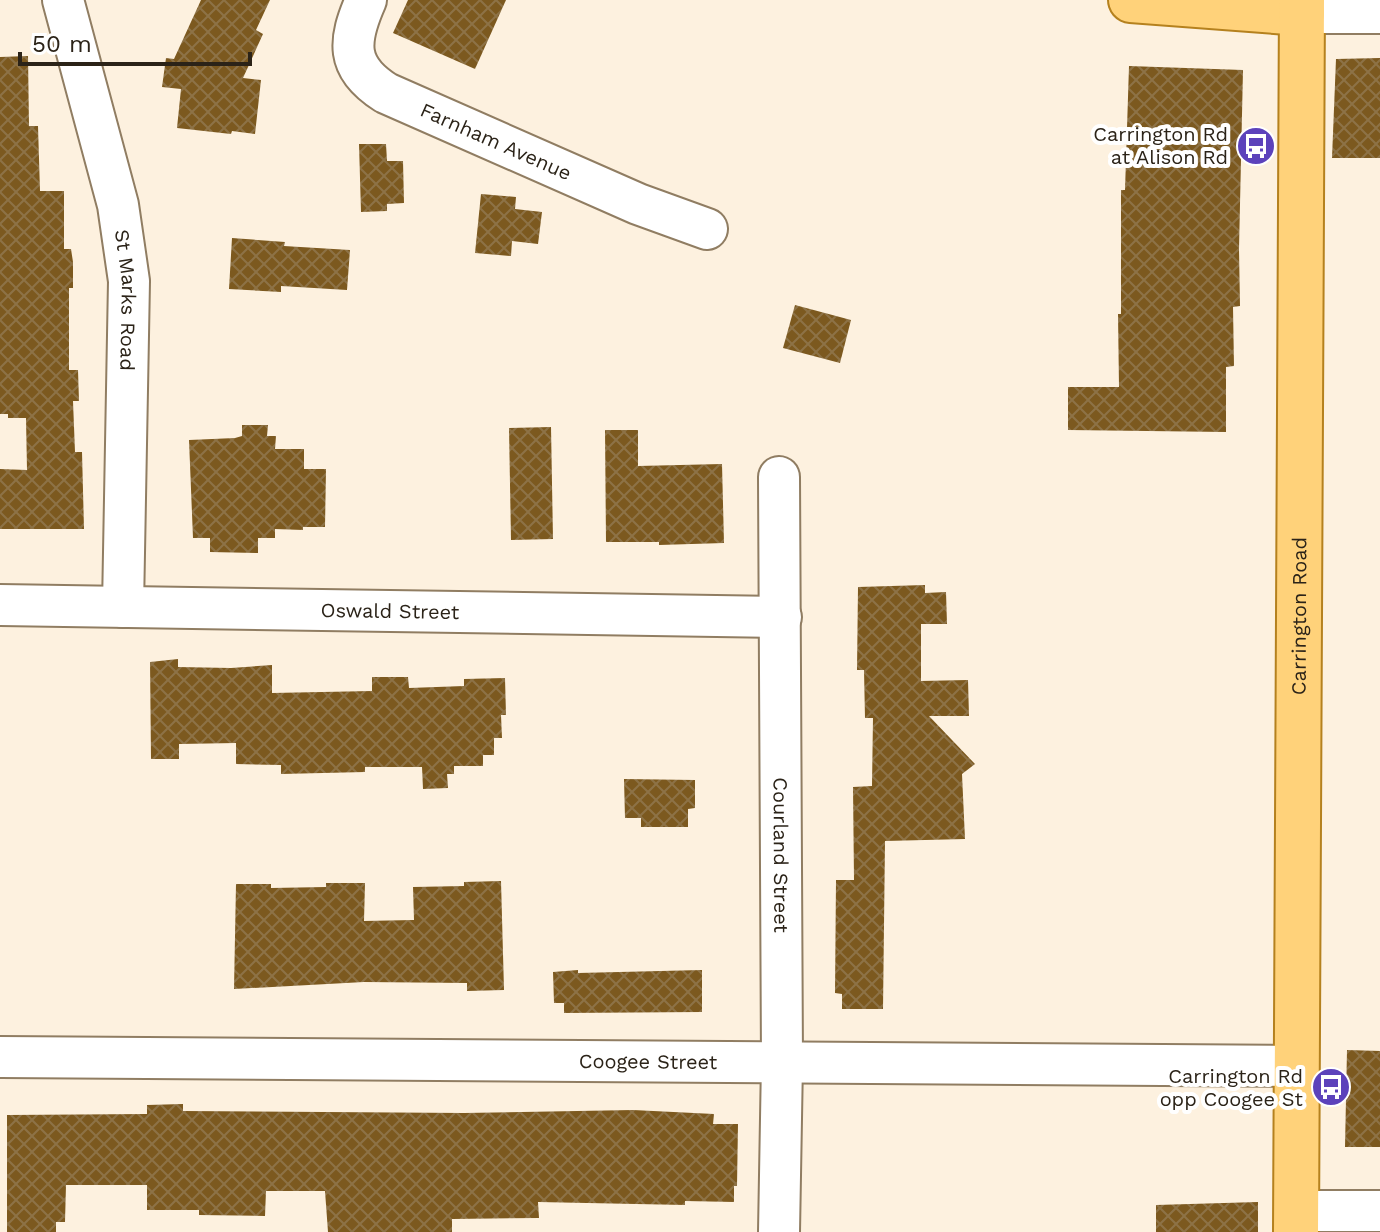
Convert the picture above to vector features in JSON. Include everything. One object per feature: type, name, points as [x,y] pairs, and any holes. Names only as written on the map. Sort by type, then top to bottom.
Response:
[{"type":"main road","points":[[1131,0],[1302,6]]},
{"type":"main road","name":"Carrington Road","points":[[1296,1221],[1302,6]]},
{"type":"street","name":"St Marks Road","points":[[63,0],[118,205],[129,281],[123,607]]},
{"type":"street","name":"Farnham Avenue","points":[[366,0],[352,42],[356,63],[367,82],[638,204],[707,229]]},
{"type":"street","points":[[1302,6],[1380,13]]},
{"type":"street","name":"Courland Street","points":[[779,477],[782,1062],[779,1232]]},
{"type":"street","name":"Oswald Street","points":[[0,605],[781,617]]},
{"type":"street","name":"Coogee Street","points":[[0,1057],[1298,1066]]},
{"type":"street","points":[[1296,1221],[1380,1211]]},
{"type":"building","points":[[201,0],[270,0],[256,30],[263,34],[243,78],[261,80],[255,134],[177,128],[181,89],[162,87],[166,58],[174,59]]},
{"type":"building","points":[[408,0],[506,0],[475,69],[393,33]]},
{"type":"building","points":[[28,56],[29,126],[38,126],[40,191],[64,191],[64,249],[71,249],[73,262],[73,288],[69,288],[69,370],[78,370],[79,401],[73,401],[75,452],[82,452],[84,529],[0,529],[0,469],[27,470],[26,418],[8,418],[8,414],[0,414],[0,57]]},
{"type":"building","points":[[1380,58],[1380,158],[1332,158],[1336,59]]},
{"type":"building","points":[[1129,66],[1243,70],[1240,306],[1233,307],[1234,366],[1226,367],[1226,432],[1068,430],[1068,387],[1119,387],[1121,190],[1125,190]]},
{"type":"building","points":[[359,144],[386,144],[387,161],[403,161],[404,203],[387,204],[387,211],[361,212]]},
{"type":"building","points":[[481,194],[516,197],[515,209],[542,212],[538,244],[512,241],[511,256],[475,253]]},
{"type":"building","points":[[232,238],[285,242],[284,246],[350,250],[347,290],[281,286],[281,292],[229,289]]},
{"type":"building","points":[[795,305],[851,320],[840,363],[783,348]]},
{"type":"building","points":[[242,425],[268,425],[267,436],[276,436],[275,449],[304,449],[304,469],[326,469],[325,527],[275,529],[275,538],[258,538],[258,553],[210,552],[210,538],[193,538],[189,440],[235,438],[242,436]]},
{"type":"building","points":[[551,427],[553,539],[511,540],[509,428]]},
{"type":"building","points":[[605,430],[638,430],[638,466],[722,464],[724,543],[659,545],[659,542],[606,542]]},
{"type":"building","points":[[925,585],[925,593],[946,592],[947,624],[921,624],[921,681],[968,680],[969,716],[929,716],[975,764],[962,774],[965,839],[885,841],[883,1009],[842,1009],[842,994],[835,993],[836,880],[854,880],[853,787],[872,786],[873,718],[865,718],[864,670],[857,670],[858,587]]},
{"type":"building","points":[[178,659],[178,667],[272,665],[272,693],[372,691],[372,677],[408,677],[409,688],[464,686],[464,679],[505,678],[506,715],[501,715],[502,738],[494,738],[494,755],[483,755],[483,766],[454,766],[454,774],[447,774],[448,788],[423,789],[422,767],[365,767],[365,772],[281,774],[281,765],[236,764],[236,743],[179,744],[179,759],[151,759],[150,662]]},
{"type":"building","points":[[624,779],[695,780],[695,808],[688,809],[688,827],[641,827],[641,818],[625,818]]},
{"type":"building","points":[[501,881],[504,990],[467,991],[467,983],[364,982],[234,989],[236,884],[271,884],[271,888],[365,883],[364,921],[414,920],[413,887],[464,886],[464,882]]},
{"type":"building","points":[[578,970],[578,973],[702,970],[702,1012],[564,1013],[564,1003],[554,1003],[553,972]]},
{"type":"building","points":[[1347,1050],[1380,1051],[1380,1147],[1345,1147]]},
{"type":"building","points":[[183,1104],[183,1111],[464,1113],[633,1110],[714,1114],[713,1124],[738,1124],[737,1186],[734,1186],[734,1202],[685,1201],[685,1205],[538,1202],[539,1218],[452,1219],[452,1232],[328,1232],[325,1191],[266,1191],[265,1216],[199,1215],[199,1210],[147,1210],[147,1185],[66,1185],[65,1222],[56,1222],[56,1232],[7,1232],[7,1115],[147,1114],[147,1105]]},
{"type":"building","points":[[1258,1202],[1258,1232],[1156,1232],[1156,1205]]},
{"type":"place","name":"Carrington Rd at Alison Rd","points":[[1256,146]]},
{"type":"place","name":"Carrington Rd opp Coogee St","points":[[1331,1087]]}]
